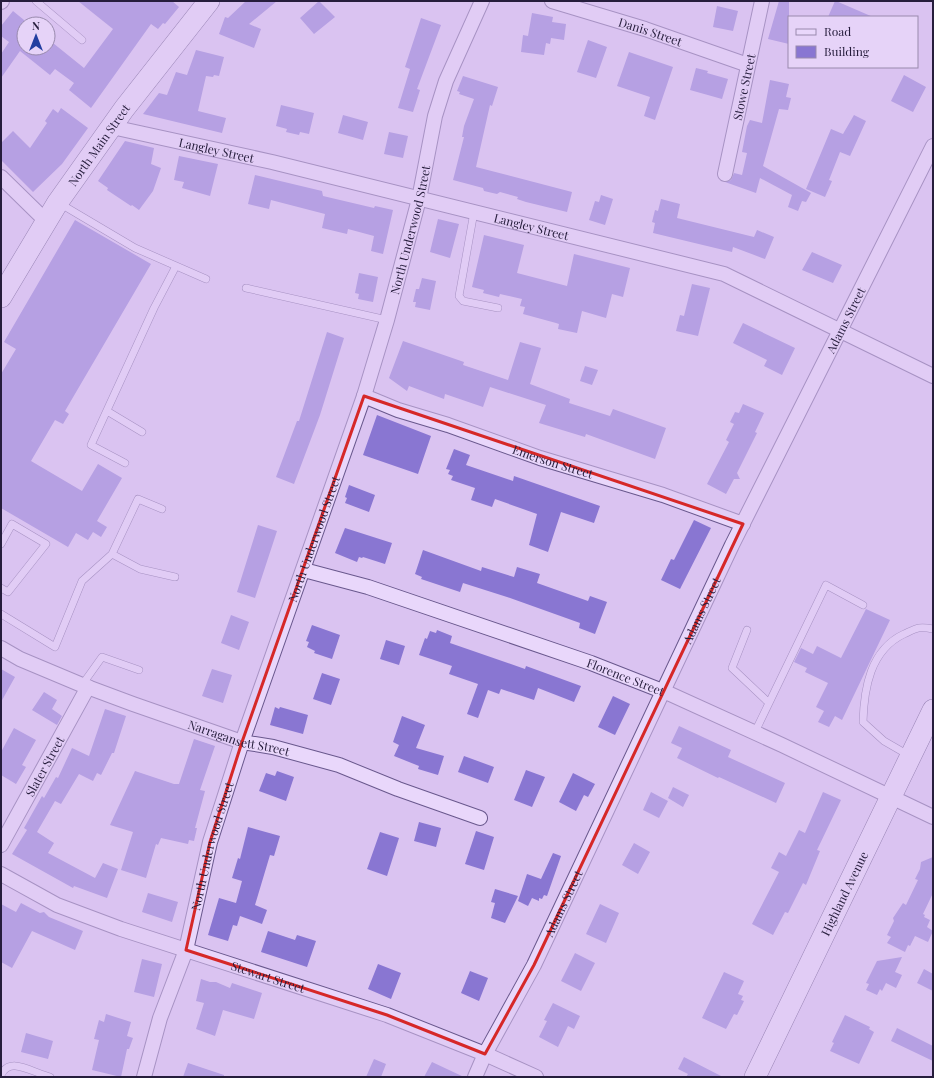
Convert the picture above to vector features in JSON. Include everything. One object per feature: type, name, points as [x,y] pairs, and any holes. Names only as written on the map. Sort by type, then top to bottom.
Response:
[{"type":"street","name":"North Main Street","points":[[1,297],[58,202],[112,126],[208,1]]},
{"type":"street","name":"North Underwood Street","points":[[144,1077],[160,1018],[186,950],[210,842],[242,742],[304,570],[364,396],[387,320],[419,199],[435,116],[446,81],[482,1]]},
{"type":"street","name":"Danis Street","points":[[552,1],[645,29],[748,65]]},
{"type":"street","name":"Stowe Street","points":[[725,174],[762,1]]},
{"type":"street","name":"Langley Street","points":[[112,126],[168,138],[724,274],[933,376]]},
{"type":"street","name":"Adams Street","points":[[475,1077],[485,1054],[534,965],[743,524],[841,332],[933,146]]},
{"type":"street","points":[[1,177],[46,221]]},
{"type":"street","name":"Emerson Street","points":[[364,396],[398,410],[448,425],[540,458],[663,495],[743,524]]},
{"type":"street","name":"Florence Street","points":[[304,570],[368,587],[591,663],[663,691],[755,732],[933,817]]},
{"type":"street","name":"Narragansett Street","points":[[1,648],[20,659],[85,686],[242,742],[273,747],[339,765],[398,790],[480,818]]},
{"type":"street","name":"Slater Street","points":[[1,845],[85,686]]},
{"type":"street","name":"Highland Avenue","points":[[755,1077],[933,710]]},
{"type":"street","name":"Stewart Street","points":[[1,874],[57,905],[121,929],[387,1015],[485,1054],[536,1077]]},
{"type":"lane","points":[[36,1],[82,40]]},
{"type":"lane","points":[[58,202],[135,248],[206,279]]},
{"type":"lane","points":[[474,212],[459,296],[463,301],[498,308]]},
{"type":"lane","points":[[125,463],[91,444],[154,308],[176,266]]},
{"type":"lane","points":[[246,288],[387,320]]},
{"type":"lane","points":[[107,411],[142,432]]},
{"type":"lane","points":[[1,614],[56,647],[82,581],[112,554],[138,499],[162,509]]},
{"type":"lane","points":[[1,544],[12,524],[46,544],[8,592],[1,588]]},
{"type":"lane","points":[[112,554],[140,569],[175,577]]},
{"type":"lane","points":[[755,732],[826,585],[863,604]]},
{"type":"lane","points":[[910,757],[884,741],[863,722],[864,699],[868,679],[879,654],[896,638],[920,627],[933,629]]},
{"type":"lane","points":[[747,630],[732,668],[769,703]]},
{"type":"lane","points":[[85,686],[102,657],[139,670]]},
{"type":"lane","points":[[1,1075],[9,1066],[16,1066],[40,1076],[50,1077]]},
{"type":"highlighted area","points":[[364,396],[743,524],[534,965],[485,1054],[387,1015],[186,950],[210,842],[242,742]]},
{"type":"building","points":[[78,1],[172,1],[179,7],[165,24],[163,23],[158,29],[151,24],[91,108],[69,90],[74,83],[55,69],[50,75],[26,56],[56,56],[56,45],[84,68],[113,29]]},
{"type":"building","points":[[246,1],[277,1],[249,24],[261,29],[254,48],[219,34],[225,17],[228,18]]},
{"type":"building","points":[[319,1],[335,17],[314,34],[300,18]]},
{"type":"building","points":[[779,1],[789,1],[788,44],[768,39]]},
{"type":"building","points":[[836,1],[871,16],[828,16]]},
{"type":"building","points":[[717,6],[738,11],[733,31],[713,27]]},
{"type":"building","points":[[13,11],[19,16],[16,16],[16,56],[1,78],[1,54],[9,42],[1,36],[1,26]]},
{"type":"building","points":[[532,13],[553,17],[552,22],[566,24],[564,40],[551,38],[550,44],[546,43],[544,55],[521,52],[523,35],[528,36]]},
{"type":"building","points":[[421,18],[441,25],[417,89],[420,90],[413,112],[398,108],[410,69],[405,67]]},
{"type":"building","points":[[588,40],[607,47],[596,78],[577,72]]},
{"type":"building","points":[[196,50],[224,57],[219,76],[206,76],[198,111],[226,118],[222,133],[143,114],[159,93],[167,95],[176,72],[187,75]]},
{"type":"building","points":[[629,52],[673,67],[655,120],[644,116],[650,97],[617,86]]},
{"type":"building","points":[[696,68],[728,79],[722,99],[690,90]]},
{"type":"building","points":[[904,75],[926,87],[913,112],[891,101]]},
{"type":"building","points":[[463,76],[498,87],[492,106],[490,105],[476,167],[572,192],[567,212],[526,202],[517,199],[518,197],[500,192],[497,194],[484,191],[483,188],[453,180],[464,137],[462,137],[464,126],[474,99],[459,94],[460,92],[457,91]]},
{"type":"building","points":[[770,80],[789,84],[786,97],[791,98],[788,110],[779,109],[763,166],[811,193],[806,202],[802,201],[798,211],[788,207],[792,195],[760,178],[756,193],[725,182],[731,180],[734,173],[742,175],[747,153],[742,152],[747,126],[750,120],[762,123]]},
{"type":"building","points":[[281,105],[314,113],[309,134],[300,132],[299,135],[286,132],[287,129],[276,126]]},
{"type":"building","points":[[61,108],[88,128],[62,164],[33,192],[1,160],[1,143],[13,131],[30,148],[47,123],[45,121],[53,109],[58,113]]},
{"type":"building","points":[[343,115],[368,122],[363,140],[338,133]]},
{"type":"building","points":[[854,115],[866,121],[850,156],[840,152],[829,180],[832,181],[825,197],[806,189],[831,129],[843,134]]},
{"type":"building","points":[[389,132],[408,136],[403,158],[384,154]]},
{"type":"building","points":[[125,141],[154,148],[151,164],[161,168],[153,191],[139,210],[107,190],[108,188],[98,181]]},
{"type":"building","points":[[179,156],[218,164],[210,196],[182,188],[184,182],[174,180]]},
{"type":"building","points":[[255,175],[322,191],[323,196],[374,208],[375,206],[393,210],[383,254],[371,251],[374,236],[348,229],[347,234],[322,228],[325,214],[271,200],[269,209],[248,204]]},
{"type":"building","points":[[601,195],[613,199],[605,225],[589,220],[595,201],[599,202]]},
{"type":"building","points":[[661,199],[680,204],[677,218],[754,237],[757,230],[774,237],[765,259],[733,247],[732,252],[653,233],[655,223],[652,222],[655,210],[658,211]]},
{"type":"building","points":[[438,219],[459,224],[450,258],[430,252]]},
{"type":"building","points":[[75,220],[151,264],[65,411],[69,414],[63,424],[55,420],[31,461],[82,491],[98,464],[122,478],[97,521],[107,527],[101,537],[93,532],[88,540],[76,533],[68,547],[1,508],[1,374],[16,349],[4,342]]},
{"type":"building","points":[[484,235],[524,245],[517,273],[567,286],[574,254],[630,268],[623,297],[612,294],[606,318],[582,311],[577,333],[558,329],[559,324],[523,314],[525,307],[520,306],[522,299],[500,294],[499,297],[483,293],[484,290],[472,287]]},
{"type":"building","points":[[812,252],[842,265],[833,283],[802,270]]},
{"type":"building","points":[[359,273],[378,277],[373,302],[358,299],[359,294],[355,293]]},
{"type":"building","points":[[422,278],[436,281],[430,310],[415,307],[416,302],[413,302],[416,289],[419,289]]},
{"type":"building","points":[[692,284],[710,288],[698,336],[676,331],[680,315],[684,316]]},
{"type":"building","points":[[743,323],[795,348],[782,375],[764,366],[767,360],[733,343]]},
{"type":"building","points":[[327,332],[344,338],[320,415],[294,484],[276,477],[297,421],[299,421]]},
{"type":"building","points":[[403,341],[464,362],[463,365],[508,380],[520,342],[541,348],[530,384],[570,399],[569,403],[610,416],[613,409],[666,428],[655,459],[586,434],[585,437],[539,423],[546,405],[490,387],[483,407],[445,394],[444,399],[409,386],[407,391],[389,378]]},
{"type":"building","points":[[585,366],[598,370],[592,385],[580,381]]},
{"type":"building","points":[[743,404],[764,413],[755,432],[757,433],[737,473],[740,479],[734,479],[726,494],[707,484],[729,442],[726,440],[734,424],[730,422],[735,412],[739,413]]},
{"type":"building","points":[[377,415],[431,436],[418,474],[363,455]]},
{"type":"building","points":[[454,449],[470,455],[466,465],[513,481],[514,476],[600,506],[594,523],[561,512],[548,552],[529,545],[537,514],[495,499],[492,507],[471,500],[475,488],[451,480],[453,476],[448,474],[450,470],[446,469]]},
{"type":"building","points":[[349,485],[375,495],[369,512],[345,503],[347,498],[345,497]]},
{"type":"building","points":[[694,520],[711,528],[680,589],[661,580],[671,559],[674,560]]},
{"type":"building","points":[[258,525],[277,531],[255,598],[237,592]]},
{"type":"building","points":[[345,528],[392,543],[385,564],[363,557],[359,557],[357,562],[335,553]]},
{"type":"building","points":[[423,550],[481,571],[482,567],[514,577],[517,567],[540,574],[537,583],[588,601],[590,596],[607,602],[595,634],[579,628],[580,623],[463,583],[460,592],[421,579],[422,577],[415,574]]},
{"type":"building","points":[[866,609],[890,620],[842,720],[835,716],[829,727],[818,722],[824,711],[816,707],[828,683],[805,672],[807,668],[794,662],[801,648],[813,654],[817,646],[841,658]]},
{"type":"building","points":[[231,615],[249,622],[239,650],[221,643]]},
{"type":"building","points":[[312,625],[340,635],[332,659],[314,653],[315,651],[307,647],[309,642],[306,641]]},
{"type":"building","points":[[437,630],[452,636],[450,643],[525,669],[526,666],[581,686],[574,702],[538,688],[534,700],[501,689],[499,694],[488,690],[478,718],[467,714],[478,684],[449,674],[452,666],[419,655],[425,638],[427,639],[430,631],[436,633]]},
{"type":"building","points":[[386,640],[405,646],[399,665],[380,659]]},
{"type":"building","points":[[1,669],[15,677],[1,702]]},
{"type":"building","points":[[212,669],[232,675],[223,703],[202,696]]},
{"type":"building","points":[[322,673],[340,679],[331,705],[313,699]]},
{"type":"building","points":[[44,692],[57,700],[52,709],[62,716],[57,725],[32,710]]},
{"type":"building","points":[[613,696],[630,704],[615,735],[598,727]]},
{"type":"building","points":[[275,707],[308,715],[303,734],[270,725]]},
{"type":"building","points":[[105,709],[126,716],[114,753],[112,753],[101,775],[97,773],[93,781],[79,774],[61,804],[55,801],[37,832],[54,843],[48,853],[95,878],[103,863],[118,869],[107,898],[74,886],[73,888],[12,854],[27,830],[24,828],[42,796],[44,798],[56,777],[58,778],[72,748],[89,756]]},
{"type":"building","points":[[402,716],[425,725],[416,748],[444,756],[438,775],[418,769],[419,766],[394,756],[399,745],[393,742]]},
{"type":"building","points":[[679,726],[731,750],[728,757],[785,783],[776,803],[719,777],[718,778],[677,758],[682,748],[671,743]]},
{"type":"building","points":[[14,728],[36,740],[22,765],[26,767],[16,784],[1,775],[1,752]]},
{"type":"building","points":[[194,739],[215,746],[200,790],[205,791],[195,828],[197,828],[194,841],[189,840],[188,844],[161,838],[158,845],[156,844],[146,878],[121,870],[133,832],[110,825],[135,771],[174,784],[179,784]]},
{"type":"building","points":[[464,756],[494,767],[488,783],[458,772]]},
{"type":"building","points":[[526,770],[545,777],[532,807],[514,800]]},
{"type":"building","points":[[277,771],[294,777],[286,801],[259,791],[266,773],[275,776]]},
{"type":"building","points":[[573,773],[595,784],[588,797],[584,795],[576,811],[559,802]]},
{"type":"building","points":[[673,787],[689,795],[683,807],[668,798]]},
{"type":"building","points":[[651,792],[668,801],[659,818],[643,810]]},
{"type":"building","points":[[823,792],[841,800],[817,850],[820,851],[806,885],[803,883],[788,913],[785,912],[773,935],[752,924],[779,872],[771,868],[779,852],[786,856],[799,830],[805,833]]},
{"type":"building","points":[[419,822],[441,828],[436,847],[414,841]]},
{"type":"building","points":[[248,827],[280,836],[274,856],[270,855],[255,905],[267,910],[262,924],[240,916],[237,926],[233,925],[228,941],[208,935],[219,898],[236,903],[242,881],[232,878],[238,858],[240,859]]},
{"type":"building","points":[[476,831],[494,837],[484,870],[465,864]]},
{"type":"building","points":[[380,832],[399,838],[387,876],[367,869]]},
{"type":"building","points":[[634,843],[650,852],[638,874],[622,865]]},
{"type":"building","points":[[553,853],[561,856],[547,896],[544,895],[542,899],[539,898],[539,901],[532,898],[528,906],[518,901],[527,874],[541,879]]},
{"type":"building","points":[[933,857],[933,893],[923,914],[925,915],[924,917],[930,920],[927,927],[933,931],[928,942],[915,936],[905,952],[887,943],[891,937],[887,935],[894,921],[893,918],[903,903],[906,905],[918,880],[915,879],[920,869],[921,862]]},
{"type":"building","points":[[495,889],[518,896],[505,923],[491,918],[495,903],[491,902]]},
{"type":"building","points":[[148,893],[178,902],[172,922],[142,912]]},
{"type":"building","points":[[21,903],[40,913],[44,912],[49,917],[83,931],[75,950],[32,931],[12,968],[1,962],[1,904],[16,912]]},
{"type":"building","points":[[600,904],[619,913],[606,943],[586,934]]},
{"type":"building","points":[[268,931],[295,940],[297,935],[316,941],[307,967],[261,952]]},
{"type":"building","points":[[575,953],[595,963],[581,991],[561,981]]},
{"type":"building","points":[[902,957],[895,972],[902,975],[896,988],[886,983],[882,991],[880,989],[877,995],[866,990],[869,984],[866,983],[877,961]]},
{"type":"building","points":[[142,959],[162,964],[154,997],[134,992]]},
{"type":"building","points":[[378,964],[401,973],[391,999],[368,989]]},
{"type":"building","points":[[924,969],[933,974],[933,991],[917,983]]},
{"type":"building","points":[[470,971],[488,978],[479,1001],[461,993]]},
{"type":"building","points":[[724,972],[744,981],[738,994],[743,996],[741,1000],[744,1001],[737,1015],[734,1014],[726,1029],[702,1018]]},
{"type":"building","points":[[201,979],[216,982],[230,988],[232,983],[262,993],[254,1019],[223,1010],[215,1036],[196,1029],[204,1003],[196,1001]]},
{"type":"building","points":[[553,1003],[580,1016],[574,1029],[568,1026],[558,1047],[539,1037],[547,1021],[544,1020]]},
{"type":"building","points":[[106,1014],[131,1022],[127,1036],[133,1038],[129,1049],[127,1049],[121,1077],[92,1070],[99,1040],[94,1039],[99,1020],[104,1022]]},
{"type":"building","points":[[845,1015],[870,1027],[869,1029],[874,1032],[859,1064],[830,1051],[834,1043],[832,1042]]},
{"type":"building","points":[[897,1028],[933,1046],[933,1061],[891,1041]]},
{"type":"building","points":[[26,1033],[53,1041],[48,1059],[21,1052]]},
{"type":"building","points":[[684,1057],[723,1077],[686,1077],[688,1074],[678,1069]]},
{"type":"building","points":[[374,1059],[386,1064],[381,1077],[366,1077]]},
{"type":"building","points":[[432,1062],[464,1077],[424,1077]]},
{"type":"building","points":[[188,1063],[224,1075],[224,1077],[183,1077]]}]
